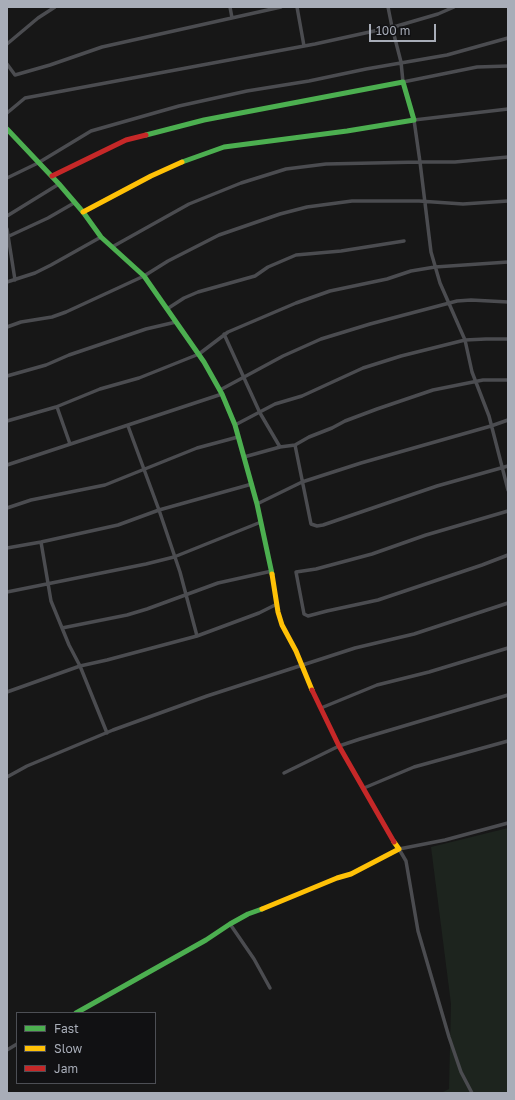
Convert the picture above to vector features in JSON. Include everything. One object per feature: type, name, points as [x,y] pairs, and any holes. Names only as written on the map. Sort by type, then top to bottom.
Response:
[{"type":"street","points":[[7,44],[38,18],[55,7]]},
{"type":"street","points":[[230,7],[232,18]]},
{"type":"street","points":[[7,64],[15,75],[50,65],[102,47],[281,7]]},
{"type":"street","points":[[297,7],[304,46]]},
{"type":"street","points":[[388,7],[401,62],[402,82],[414,120],[431,252],[440,283],[466,340],[476,382],[489,416],[508,490]]},
{"type":"street","points":[[7,113],[25,98],[304,46],[392,27],[438,14],[454,7]]},
{"type":"street","points":[[7,178],[38,163],[91,131],[179,106],[247,91],[309,81],[401,62],[447,55],[508,38]]},
{"type":"street","points":[[52,176],[126,140],[204,120],[477,67],[508,66]]},
{"type":"street","points":[[83,212],[151,176],[186,160],[224,147],[508,108]]},
{"type":"street","points":[[7,129],[59,184],[83,212],[101,237],[144,276],[199,354],[221,392],[235,425],[252,484],[272,571],[282,625],[296,651],[339,746],[391,838],[406,861],[418,931],[449,1037],[461,1072],[472,1093]]},
{"type":"street","points":[[112,247],[189,204],[241,183],[286,169],[326,164],[456,162],[508,157]]},
{"type":"street","points":[[7,216],[59,184]]},
{"type":"street","points":[[7,327],[21,322],[52,317],[66,312],[144,276],[168,261],[219,235],[300,208],[319,204],[352,201],[424,201],[463,204],[508,202]]},
{"type":"street","points":[[7,237],[48,218],[74,203]]},
{"type":"street","points":[[7,229],[7,237],[16,280]]},
{"type":"street","points":[[7,282],[35,273],[101,237]]},
{"type":"street","points":[[167,309],[184,298],[198,292],[255,276],[268,267],[296,254],[341,251],[404,241]]},
{"type":"street","points":[[7,421],[57,407],[100,389],[139,378],[199,354],[224,334],[330,291],[387,279],[411,271],[435,267],[508,262]]},
{"type":"street","points":[[7,465],[128,426],[221,392],[283,356],[321,339],[449,303],[471,300],[508,302]]},
{"type":"street","points":[[7,376],[46,365],[69,355],[146,329],[176,322]]},
{"type":"street","points":[[224,334],[260,413],[280,447]]},
{"type":"street","points":[[235,425],[275,404],[302,396],[363,368],[401,356],[466,340],[508,339]]},
{"type":"street","points":[[244,457],[280,447],[295,445],[309,436],[377,408],[433,390],[490,380],[508,380]]},
{"type":"street","points":[[57,407],[70,444]]},
{"type":"street","points":[[257,504],[302,482],[361,462],[508,420]]},
{"type":"street","points":[[128,426],[160,510],[187,595],[197,636]]},
{"type":"street","points":[[7,508],[31,500],[105,486],[197,448],[238,437]]},
{"type":"street","points":[[295,445],[311,524],[317,526],[323,526],[437,486],[508,466]]},
{"type":"street","points":[[7,548],[118,525],[160,510],[252,484]]},
{"type":"street","points":[[508,510],[372,554],[316,569],[296,572],[304,614],[308,616],[378,600],[469,570],[508,554]]},
{"type":"street","points":[[7,592],[174,557],[261,522]]},
{"type":"street","points":[[41,542],[51,601],[80,666],[107,733]]},
{"type":"street","points":[[62,628],[127,615],[187,595],[218,582],[272,571]]},
{"type":"street","points":[[7,692],[80,666],[197,636],[259,613],[277,604]]},
{"type":"street","points":[[7,777],[27,766],[107,733],[208,696],[355,648],[414,634],[508,604]]},
{"type":"street","points":[[321,708],[377,685],[429,672],[508,648]]},
{"type":"street","points":[[284,773],[339,746],[397,727],[508,695]]},
{"type":"street","points":[[364,788],[414,767],[508,741]]},
{"type":"street","points":[[78,1012],[206,940],[248,914],[286,900],[337,878],[351,874],[399,850],[445,840],[508,823]]},
{"type":"street","points":[[230,924],[254,959],[270,988]]},
{"type":"street","points":[[7,1050],[16,1045]]},
{"type":"shaded area","points":[[508,828],[508,1093],[441,1093],[449,1089],[451,1004],[431,847]]},
{"type":"traffic: fast","points":[[146,135],[204,120],[403,82],[414,120],[347,131],[224,147],[182,162]]},
{"type":"traffic: fast","points":[[7,129],[59,184],[83,212],[101,237],[144,276],[204,362],[222,394],[235,425],[257,504],[272,574]]},
{"type":"traffic: fast","points":[[78,1012],[206,940],[230,924],[248,914],[262,909]]},
{"type":"traffic: slow","points":[[83,212],[151,176],[182,162]]},
{"type":"traffic: slow","points":[[272,574],[278,612],[282,625],[296,651],[312,690]]},
{"type":"traffic: slow","points":[[262,909],[337,878],[351,874],[399,849],[394,842]]},
{"type":"traffic: jam","points":[[52,176],[126,140],[146,135]]},
{"type":"traffic: jam","points":[[312,690],[339,746],[394,842]]}]
